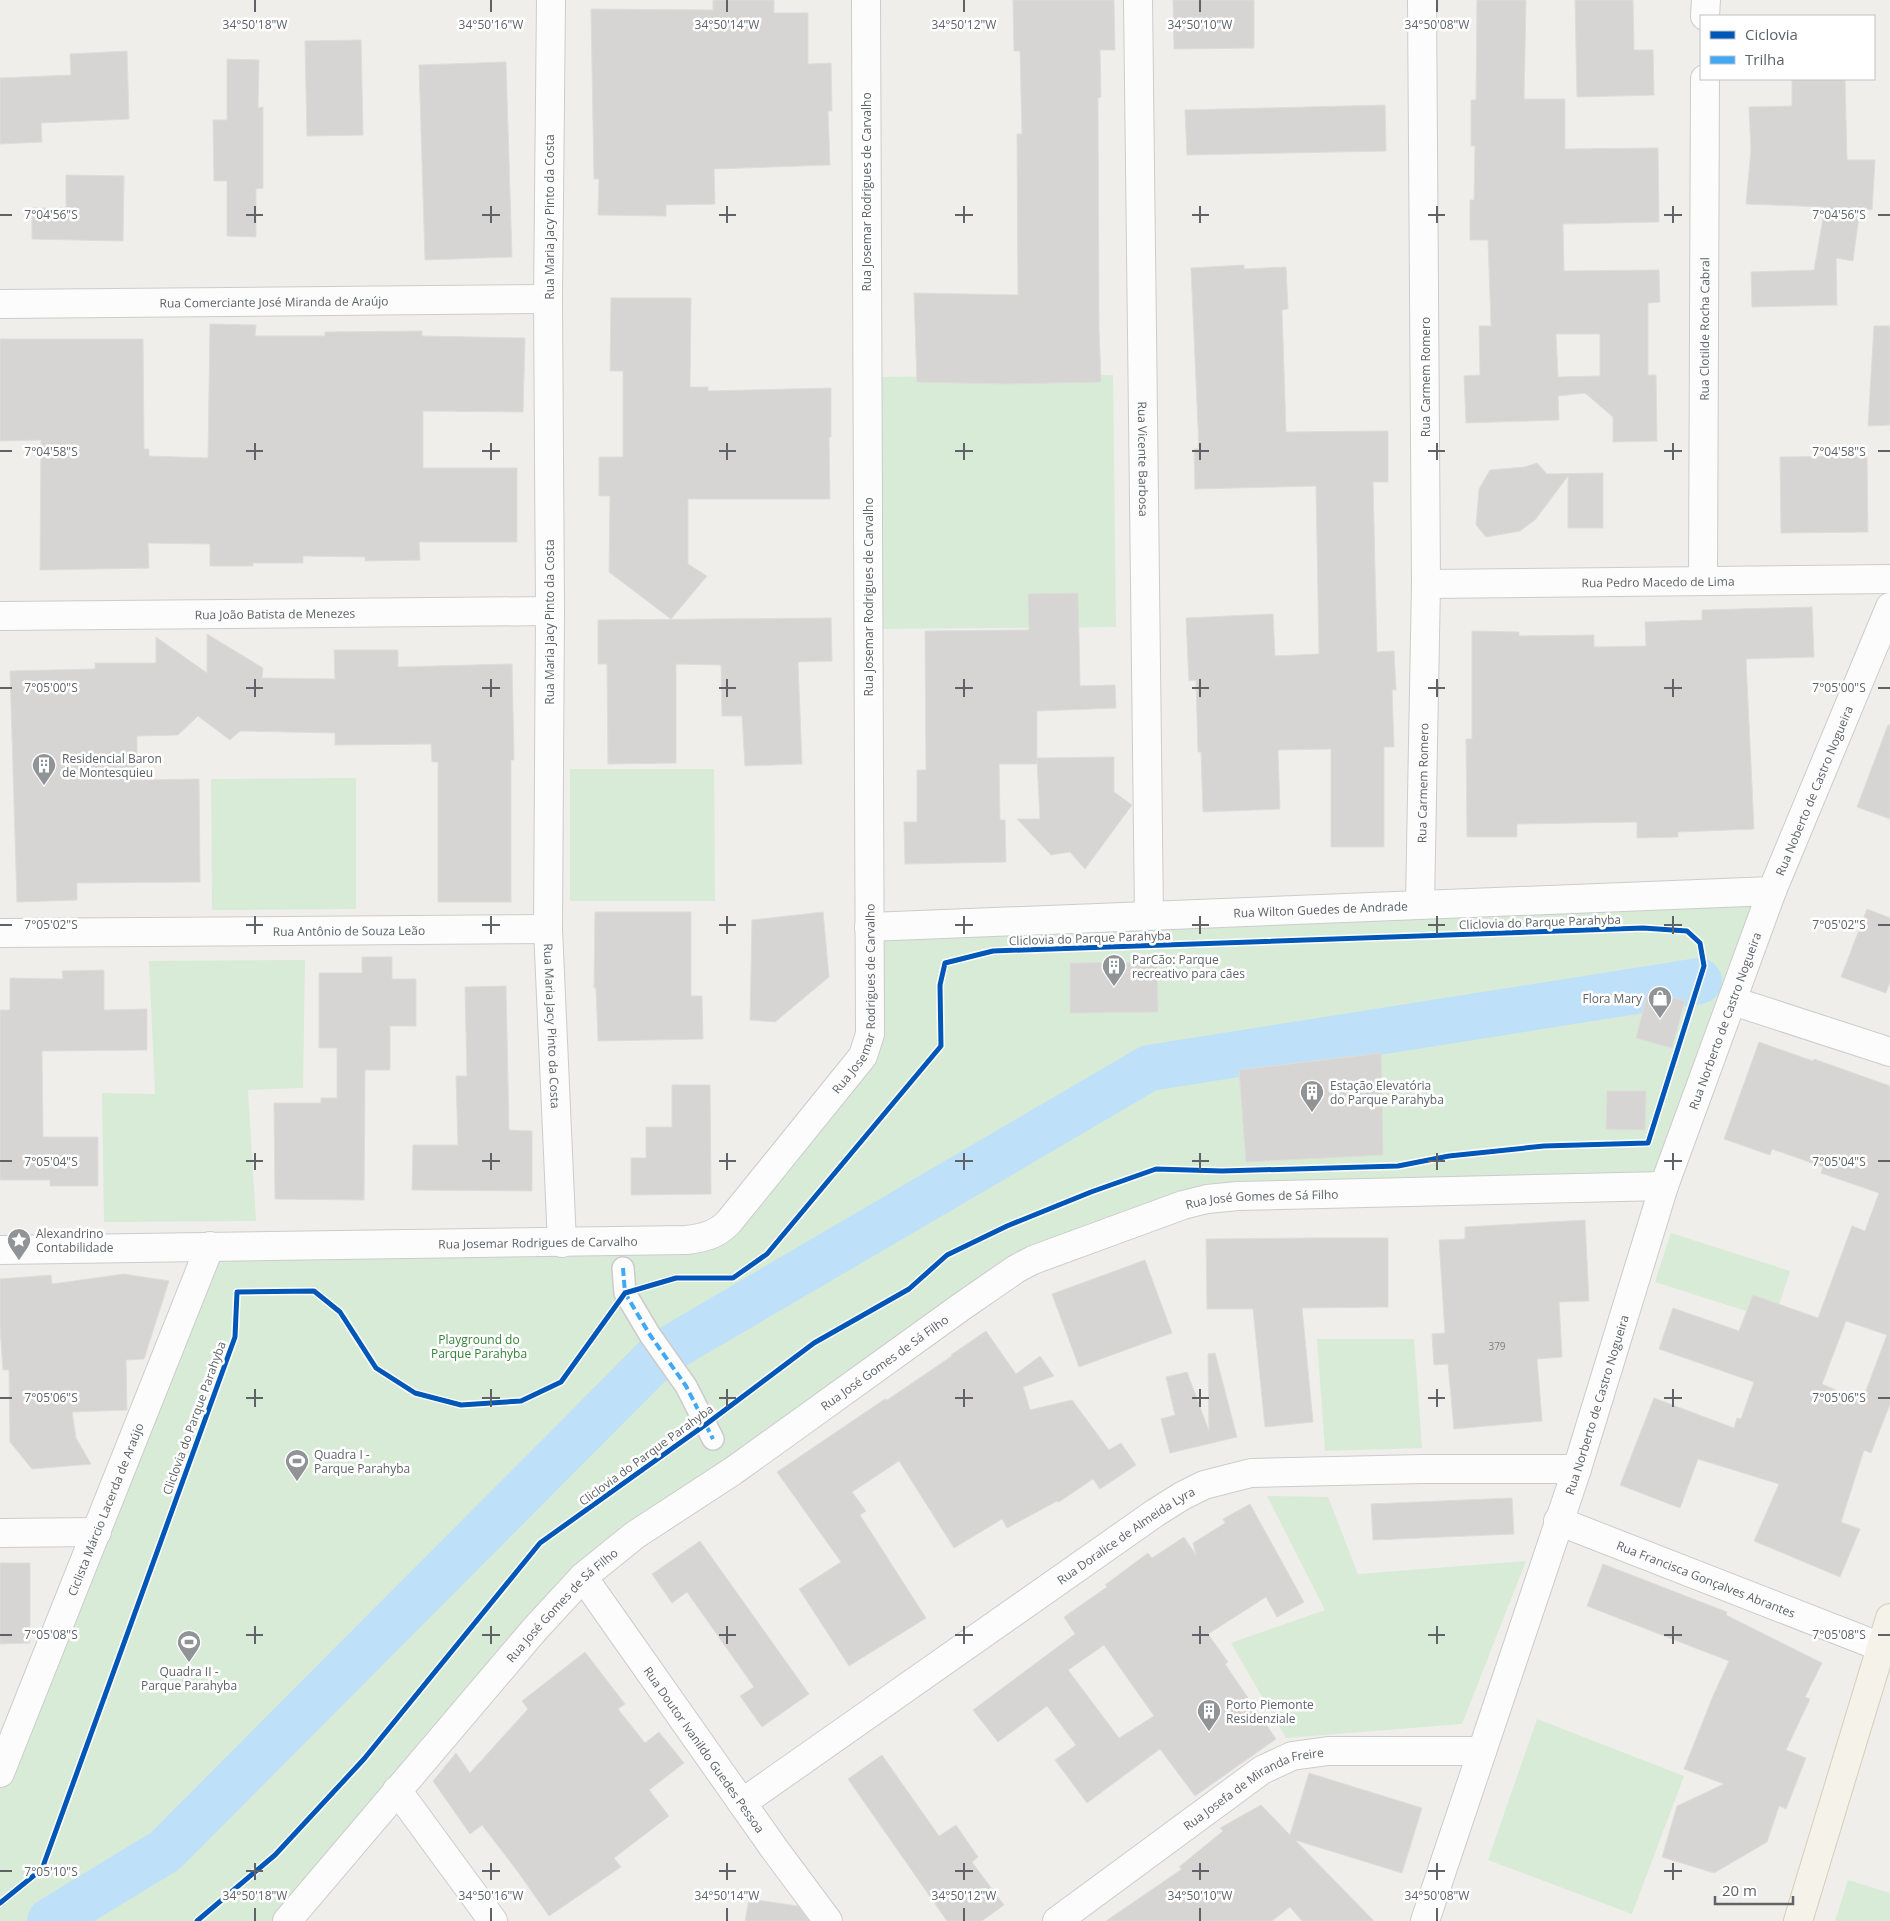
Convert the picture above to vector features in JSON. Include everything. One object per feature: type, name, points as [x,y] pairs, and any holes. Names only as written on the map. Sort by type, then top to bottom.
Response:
[{"type":"main road","points":[[1798,1921],[1890,1618]]},
{"type":"street","name":"Rua Maria Jacy Pinto da Costa","points":[[550,0],[548,929],[562,1243]]},
{"type":"street","name":"Rua Josemar Rodrigues de Carvalho","points":[[0,1250],[562,1243],[686,1240],[714,1234],[728,1223],[863,1056],[870,1034],[866,0]]},
{"type":"street","name":"Rua Vicente Barbosa","points":[[1138,0],[1149,916]]},
{"type":"street","name":"Rua Carmem Romero","points":[[1420,904],[1426,584],[1422,0]]},
{"type":"street","points":[[1706,0],[1706,15]]},
{"type":"street","name":"Rua Clotilde Rocha Cabral","points":[[1702,580],[1705,80]]},
{"type":"street","name":"Rua Comerciante José Miranda de Araújo","points":[[0,304],[548,299]]},
{"type":"street","name":"Rua Pedro Macedo de Lima","points":[[1426,584],[1890,579]]},
{"type":"street","name":"Rua Noberto de Castro Nogueira","points":[[1772,891],[1890,607]]},
{"type":"street","name":"Rua João Batista de Menezes","points":[[0,616],[550,611]]},
{"type":"street","name":"Rua Wilton Guedes de Andrade","points":[[869,927],[1772,891]]},
{"type":"street","name":"Rua Norberto de Castro Nogueira","points":[[1425,1921],[1576,1469],[1664,1186],[1772,891]]},
{"type":"street","name":"Rua Antônio de Souza Leão","points":[[0,933],[548,929]]},
{"type":"street","points":[[1733,1001],[1890,1052]]},
{"type":"street","name":"Rua José Gomes de Sá Filho","points":[[287,1921],[535,1629],[583,1577],[635,1535],[733,1471],[1016,1270],[1048,1254],[1174,1208],[1207,1199],[1238,1196],[1664,1186]]},
{"type":"street","name":"Ciclista Márcio Lacerda de Araújo","points":[[0,1774],[210,1246]]},
{"type":"street","points":[[623,1268],[625,1293],[650,1336],[686,1386],[713,1439]]},
{"type":"street","name":"Rua Doralice de Almeida Lyra","points":[[742,1803],[1155,1513],[1204,1485],[1251,1473],[1422,1469],[1576,1469]]},
{"type":"street","name":"Rua Francisca Gonçalves Abrantes","points":[[1558,1521],[1881,1647]]},
{"type":"street","points":[[0,1533],[97,1532]]},
{"type":"street","name":"Rua Doutor Ivanildo Guedes Pessoa","points":[[583,1577],[742,1803],[828,1921]]},
{"type":"street","name":"Rua Josefa de Miranda Freire","points":[[1057,1921],[1262,1770],[1292,1756],[1337,1751],[1482,1751]]},
{"type":"street","points":[[397,1790],[493,1921]]},
{"type":"green space","points":[[1113,375],[1116,627],[875,629],[873,377]]},
{"type":"green space","points":[[570,769],[714,769],[715,901],[570,901]]},
{"type":"green space","points":[[356,778],[356,909],[212,910],[211,779]]},
{"type":"green space","name":"Playground do Parque Parahyba","points":[[1776,887],[1667,1190],[1200,1208],[1024,1269],[591,1574],[281,1921],[0,1921],[0,1788],[215,1244],[726,1239],[877,1045],[876,917]]},
{"type":"green space","points":[[305,960],[303,1088],[248,1090],[256,1221],[104,1222],[102,1093],[155,1094],[149,961]]},
{"type":"green space","points":[[1671,1233],[1790,1271],[1774,1320],[1655,1282]]},
{"type":"green space","points":[[1317,1339],[1414,1339],[1422,1448],[1325,1451]]},
{"type":"green space","points":[[1267,1496],[1328,1497],[1358,1574],[1526,1561],[1462,1724],[1286,1738],[1231,1643],[1325,1610]]},
{"type":"green space","points":[[1537,1719],[1684,1776],[1632,1914],[1488,1860]]},
{"type":"green space","points":[[1848,1880],[1890,1893],[1890,1921],[1835,1921]]},
{"type":"building","points":[[713,0],[774,0],[774,13],[808,13],[808,64],[831,63],[832,111],[828,111],[830,165],[714,169],[715,204],[666,205],[666,216],[598,215],[599,179],[594,179],[591,9],[713,10]]},
{"type":"building","points":[[1013,0],[1114,0],[1115,50],[1100,50],[1101,97],[1098,98],[1101,382],[1008,384],[917,382],[914,293],[1018,295],[1017,134],[1022,134],[1020,51],[1014,51]]},
{"type":"building","points":[[1173,0],[1254,0],[1254,48],[1174,49]]},
{"type":"building","points":[[1477,0],[1526,0],[1524,99],[1565,99],[1565,149],[1658,148],[1659,222],[1563,224],[1564,271],[1659,270],[1660,302],[1648,303],[1648,375],[1656,375],[1657,441],[1613,442],[1613,417],[1585,393],[1558,396],[1559,420],[1466,423],[1464,376],[1480,375],[1479,326],[1491,326],[1488,240],[1470,240],[1470,200],[1474,200],[1475,146],[1471,146],[1471,100],[1476,100]],"holes":[[[1556,334],[1600,334],[1600,376],[1558,377]]]},
{"type":"building","points":[[1575,0],[1633,0],[1634,50],[1653,50],[1654,95],[1577,97]]},
{"type":"building","points":[[361,40],[363,135],[307,136],[305,41]]},
{"type":"building","points":[[127,51],[129,119],[41,123],[42,142],[0,144],[0,78],[71,75],[70,54]]},
{"type":"building","points":[[227,59],[259,60],[258,108],[263,107],[263,188],[256,189],[256,237],[227,236],[227,181],[214,181],[213,120],[227,120]]},
{"type":"building","points":[[506,62],[512,257],[425,260],[419,65]]},
{"type":"building","points":[[1792,80],[1845,80],[1847,160],[1875,160],[1872,210],[1860,209],[1853,261],[1836,258],[1837,305],[1752,307],[1751,272],[1814,270],[1825,207],[1746,204],[1751,150],[1749,107],[1792,106]]},
{"type":"building","points":[[1385,105],[1386,151],[1187,155],[1185,110]]},
{"type":"building","points":[[66,175],[124,176],[123,241],[32,239],[32,208],[66,208]]},
{"type":"building","points":[[1244,265],[1244,269],[1286,267],[1288,309],[1282,310],[1286,432],[1388,431],[1388,482],[1373,482],[1377,652],[1394,651],[1396,690],[1392,690],[1394,747],[1384,747],[1384,847],[1331,847],[1331,749],[1278,750],[1280,809],[1203,812],[1201,752],[1198,752],[1196,680],[1189,681],[1186,618],[1273,614],[1275,656],[1319,654],[1316,486],[1195,489],[1194,449],[1199,449],[1191,268]]},
{"type":"building","points":[[611,298],[691,298],[690,387],[708,387],[708,391],[831,388],[831,437],[829,437],[830,499],[688,499],[688,564],[707,576],[671,619],[609,572],[610,496],[599,496],[599,457],[623,457],[623,371],[610,371]]},
{"type":"building","points":[[210,324],[256,325],[255,336],[325,336],[325,332],[422,331],[422,336],[525,338],[523,412],[423,411],[423,468],[517,468],[517,542],[419,542],[420,560],[365,561],[365,557],[303,556],[303,563],[253,563],[253,566],[210,566],[210,544],[148,543],[149,568],[40,570],[41,440],[0,441],[0,339],[143,339],[144,449],[149,449],[149,456],[208,458]]},
{"type":"building","points":[[1874,326],[1890,326],[1890,425],[1868,426]]},
{"type":"building","points":[[1867,456],[1868,532],[1781,533],[1780,457]]},
{"type":"building","points":[[1537,463],[1547,474],[1603,473],[1603,528],[1568,528],[1568,476],[1535,520],[1520,531],[1486,537],[1476,525],[1479,489],[1490,470],[1525,467]]},
{"type":"building","points":[[1078,593],[1080,686],[1115,685],[1116,708],[1037,711],[1037,758],[1114,757],[1114,792],[1132,805],[1085,869],[1070,852],[1051,855],[1017,819],[1040,819],[1037,760],[1037,764],[999,764],[1000,820],[1005,820],[1006,862],[905,864],[904,822],[917,822],[917,770],[926,770],[925,631],[1029,630],[1028,594]]},
{"type":"building","points":[[1812,607],[1814,657],[1746,659],[1754,829],[1678,832],[1678,837],[1637,838],[1637,822],[1517,824],[1517,837],[1467,837],[1466,739],[1472,739],[1472,631],[1519,632],[1519,636],[1594,635],[1594,647],[1646,646],[1645,622],[1702,620],[1702,610]]},
{"type":"building","points":[[831,618],[832,661],[798,662],[802,764],[745,766],[742,716],[722,716],[721,665],[676,664],[676,763],[608,764],[607,664],[598,664],[598,620]]},
{"type":"building","points":[[207,634],[263,668],[262,678],[335,679],[334,650],[398,650],[398,667],[512,664],[514,760],[511,760],[511,902],[438,902],[438,762],[432,762],[431,744],[335,745],[335,733],[240,731],[230,740],[198,716],[178,735],[137,736],[137,780],[199,779],[200,882],[77,883],[77,900],[17,902],[10,671],[95,669],[95,663],[156,663],[156,637],[207,673]]},
{"type":"building","points":[[1888,725],[1890,725],[1890,819],[1857,807]]},
{"type":"building","points":[[1867,909],[1890,918],[1890,982],[1886,993],[1841,977]]},
{"type":"building","points":[[595,912],[691,912],[691,996],[702,996],[703,1039],[598,1041],[596,988],[594,988]]},
{"type":"building","points":[[823,912],[829,977],[775,1022],[750,1020],[752,920]]},
{"type":"building","points":[[362,957],[392,957],[392,979],[416,979],[416,1026],[390,1026],[390,1070],[365,1070],[364,1200],[275,1199],[274,1103],[321,1103],[321,1098],[337,1098],[337,1048],[319,1048],[319,973],[362,973]]},
{"type":"building","name":"ParCão: Parque recreativo para cães","points":[[1157,962],[1158,1012],[1070,1013],[1070,963]]},
{"type":"building","points":[[104,970],[104,1010],[147,1009],[147,1050],[42,1051],[43,1137],[98,1137],[98,1186],[50,1186],[50,1180],[0,1180],[0,1010],[10,1010],[10,978],[63,979],[62,971]]},
{"type":"building","points":[[506,986],[509,1130],[532,1131],[532,1191],[412,1190],[413,1145],[458,1145],[456,1076],[467,1076],[465,987]]},
{"type":"building","name":"Flora Mary","points":[[1648,991],[1685,1001],[1672,1048],[1636,1038]]},
{"type":"building","points":[[1759,1042],[1890,1086],[1890,1404],[1871,1453],[1864,1450],[1841,1522],[1860,1529],[1840,1577],[1754,1541],[1779,1484],[1698,1459],[1680,1508],[1620,1485],[1654,1398],[1734,1428],[1737,1418],[1741,1419],[1754,1382],[1659,1349],[1673,1308],[1739,1331],[1753,1295],[1818,1318],[1852,1226],[1865,1231],[1879,1193],[1821,1173],[1823,1167],[1772,1149],[1770,1155],[1724,1139]],"holes":[[[1846,1321],[1887,1335],[1862,1401],[1822,1384]]]},
{"type":"building","name":"Estação Elevatória do Parque Parahyba","points":[[1381,1053],[1383,1155],[1246,1162],[1239,1070]]},
{"type":"building","points":[[672,1085],[710,1085],[711,1194],[631,1195],[631,1158],[646,1158],[646,1127],[672,1127]]},
{"type":"building","points":[[1607,1091],[1646,1091],[1645,1130],[1606,1129]]},
{"type":"building","points":[[1585,1220],[1589,1301],[1559,1302],[1562,1357],[1537,1359],[1542,1421],[1454,1429],[1448,1364],[1434,1365],[1432,1334],[1445,1333],[1439,1240],[1465,1239],[1465,1227]]},
{"type":"building","points":[[1388,1238],[1388,1307],[1302,1308],[1313,1422],[1265,1427],[1253,1309],[1207,1309],[1206,1239]]},
{"type":"building","points":[[1145,1260],[1172,1333],[1079,1367],[1052,1294]]},
{"type":"building","points":[[124,1274],[169,1281],[144,1359],[126,1360],[127,1410],[72,1412],[76,1438],[91,1464],[32,1469],[10,1442],[9,1370],[3,1370],[0,1327],[0,1279],[51,1275],[52,1284]]},
{"type":"building","points":[[986,1331],[1016,1374],[1040,1356],[1054,1376],[1023,1387],[1030,1410],[1072,1400],[1109,1450],[1121,1443],[1136,1465],[1100,1489],[1093,1479],[1059,1502],[1057,1501],[1007,1528],[1002,1519],[954,1548],[899,1461],[852,1492],[866,1511],[860,1515],[926,1618],[849,1666],[799,1589],[841,1562],[777,1472],[885,1399],[887,1400]]},
{"type":"building","points":[[1215,1353],[1237,1437],[1170,1453],[1161,1419],[1175,1415],[1166,1377],[1187,1372],[1209,1431],[1208,1354]]},
{"type":"building","points":[[1512,1498],[1514,1534],[1373,1540],[1371,1504]]},
{"type":"building","points":[[1250,1504],[1304,1602],[1277,1617],[1266,1597],[1208,1634],[1228,1662],[1225,1664],[1276,1739],[1195,1796],[1160,1749],[1087,1803],[1055,1760],[1076,1745],[1047,1706],[998,1742],[973,1710],[1075,1634],[1064,1617],[1107,1587],[1105,1585],[1148,1553],[1152,1558],[1184,1537],[1196,1555],[1193,1543],[1225,1523],[1223,1519]],"holes":[[[1104,1645],[1154,1716],[1119,1738],[1068,1670]]]},
{"type":"building","points":[[700,1541],[809,1694],[762,1727],[740,1696],[754,1687],[687,1592],[672,1603],[652,1574]]},
{"type":"building","points":[[0,1563],[30,1563],[30,1643],[0,1644]]},
{"type":"building","points":[[1603,1564],[1727,1612],[1726,1615],[1822,1663],[1805,1697],[1810,1699],[1786,1750],[1806,1758],[1786,1809],[1779,1806],[1767,1842],[1714,1873],[1662,1857],[1677,1806],[1724,1784],[1684,1769],[1729,1661],[1587,1606]]},
{"type":"building","points":[[585,1652],[625,1704],[618,1709],[645,1743],[659,1732],[684,1763],[649,1790],[669,1816],[614,1858],[621,1867],[549,1916],[482,1825],[470,1834],[433,1781],[456,1753],[470,1773],[528,1709],[522,1701]]},
{"type":"building","points":[[882,1755],[939,1836],[956,1825],[978,1857],[972,1862],[1004,1905],[982,1921],[947,1921],[848,1779]]},
{"type":"building","points":[[1309,1773],[1422,1808],[1402,1873],[1295,1840],[1374,1921],[1302,1921],[1290,1907],[1272,1921],[1106,1921],[1182,1869],[1179,1867],[1223,1831],[1220,1828],[1261,1805],[1290,1835]]},
{"type":"building","points":[[749,1899],[798,1906],[809,1921],[745,1921]]},
{"type":"waterway","points":[[50,1921],[165,1851],[659,1355],[1149,1068],[1699,981]]},
{"type":"marked path","points":[[623,1268],[625,1293],[650,1335],[686,1386],[713,1439]]},
{"type":"cycle path","name":"Cliclovia do Parque Parahyba","points":[[0,1903],[42,1869],[235,1337],[237,1292],[314,1291],[340,1312],[376,1368],[415,1393],[461,1405],[521,1401],[561,1382],[625,1293],[676,1278],[733,1278],[767,1254],[941,1046],[940,985],[945,963],[993,951],[1643,928],[1687,931],[1700,943],[1704,966],[1648,1143],[1544,1146],[1449,1156],[1398,1166],[1222,1171],[1156,1169],[1091,1192],[1007,1226],[947,1255],[909,1289],[814,1343],[705,1425],[540,1543],[364,1759],[275,1855],[197,1921]]},
{"type":"place","name":"Residencial Baron de Montesquieu","points":[[44,786]]},
{"type":"place","name":"ParCão: Parque recreativo para cães","points":[[1114,987]]},
{"type":"place","name":"Flora Mary","points":[[1660,1019]]},
{"type":"place","name":"Estação Elevatória do Parque Parahyba","points":[[1312,1113]]},
{"type":"place","name":"Alexandrino Contabilidade","points":[[19,1261]]},
{"type":"place","name":"Quadra I - Parque Parahyba","points":[[297,1482]]},
{"type":"place","name":"Quadra II - Parque Parahyba","points":[[189,1663]]},
{"type":"place","name":"Porto Piemonte Residenziale","points":[[1209,1732]]}]
